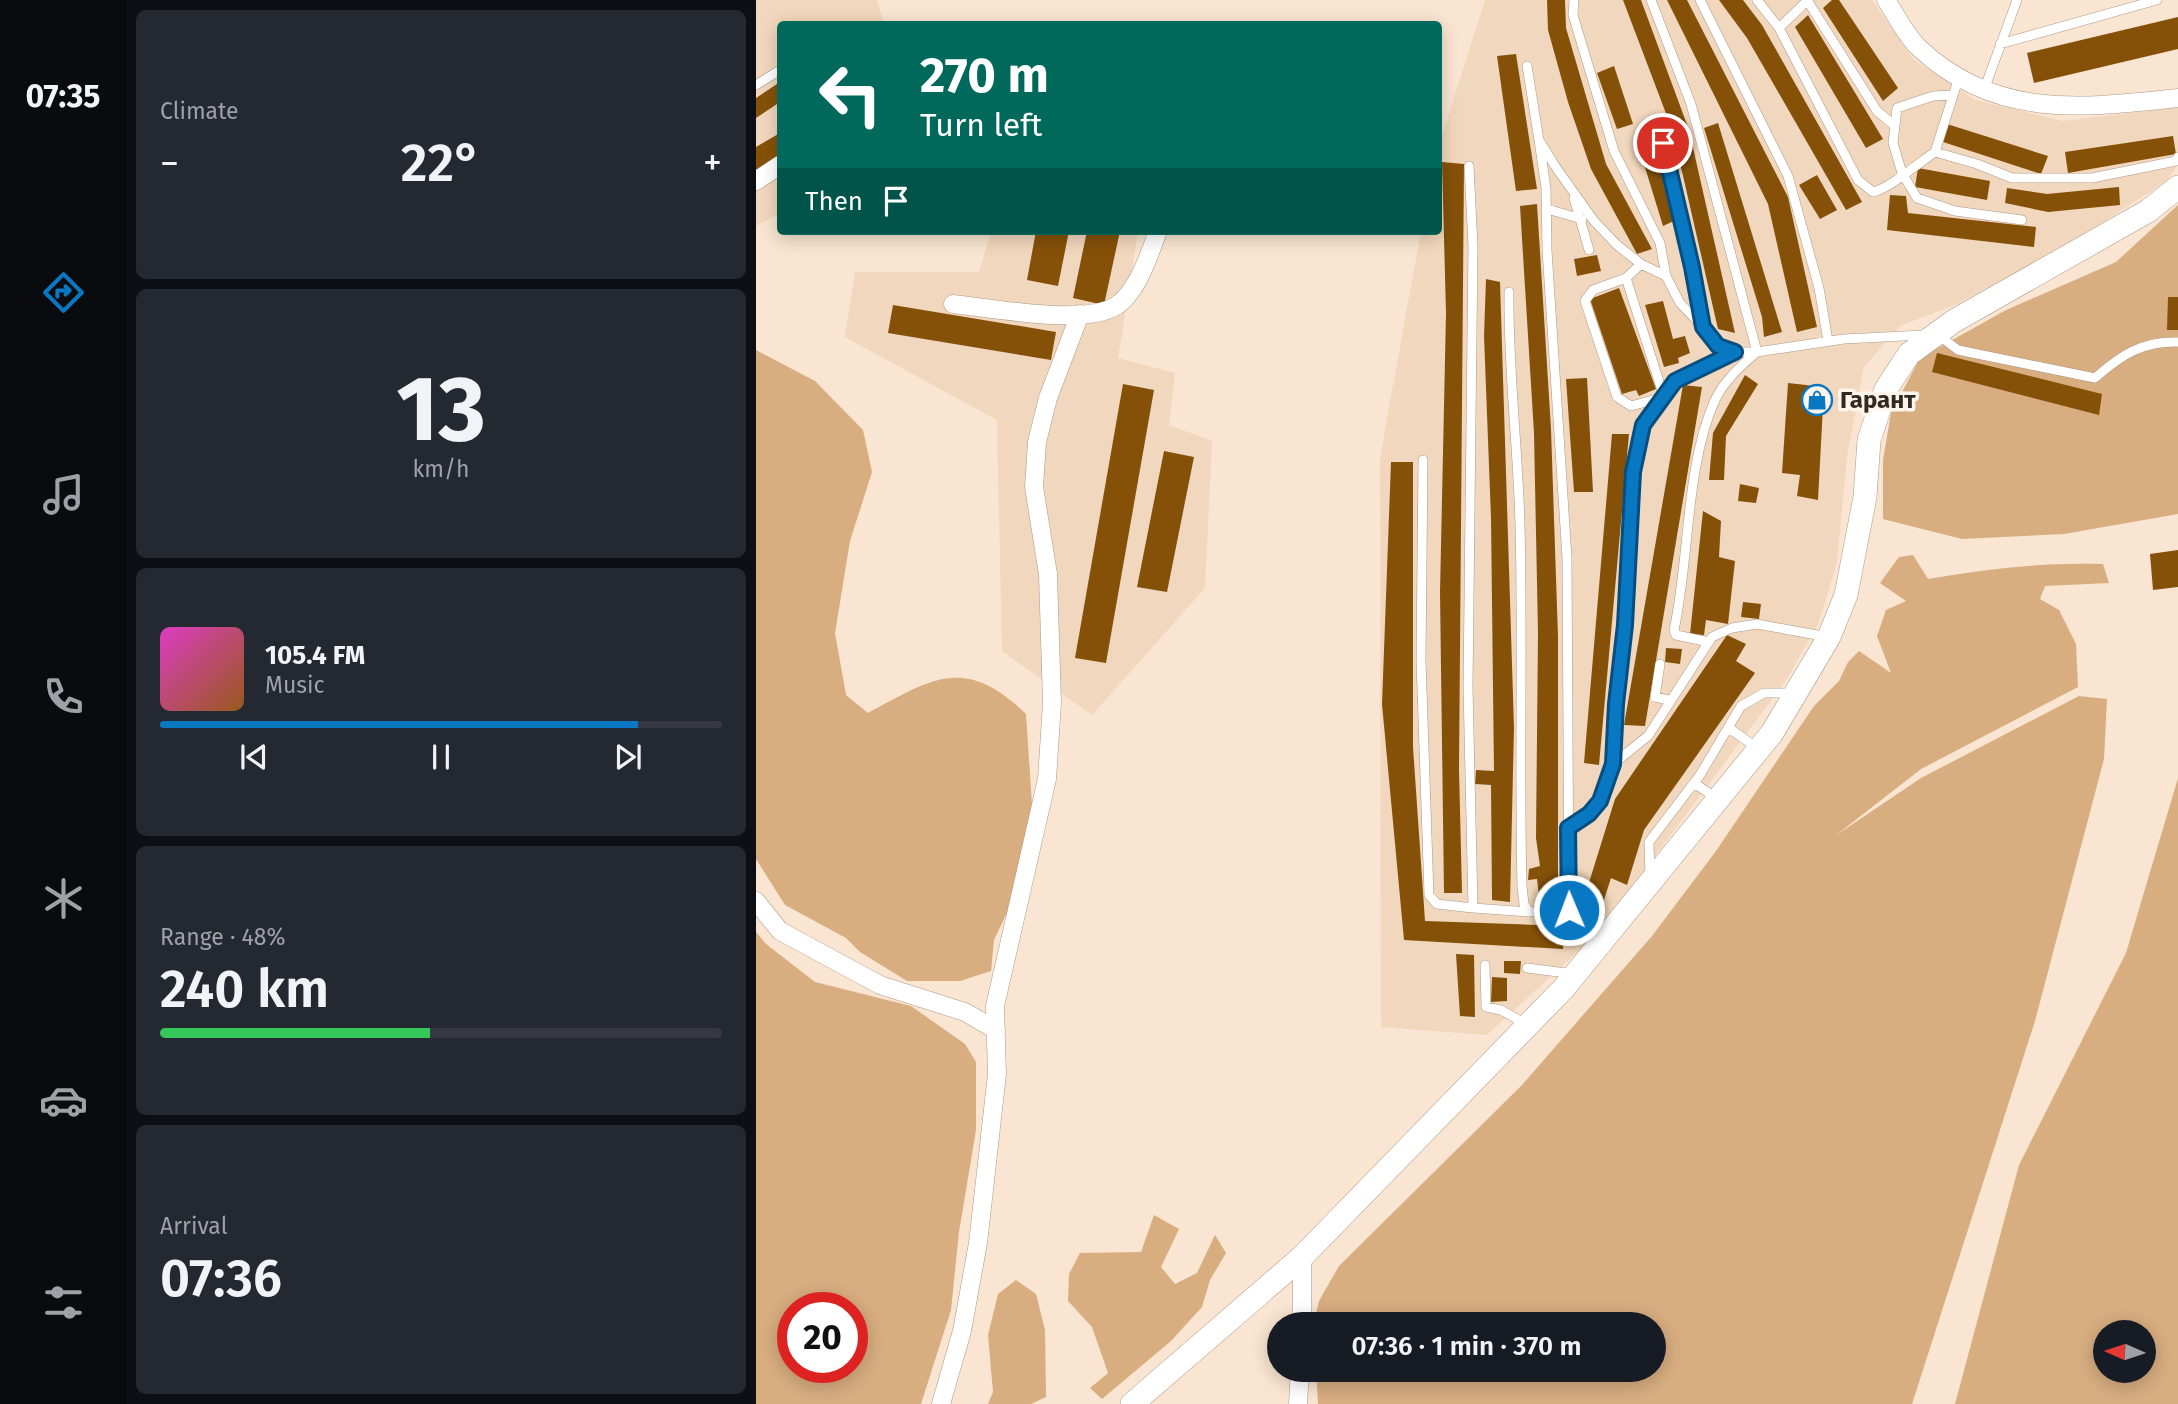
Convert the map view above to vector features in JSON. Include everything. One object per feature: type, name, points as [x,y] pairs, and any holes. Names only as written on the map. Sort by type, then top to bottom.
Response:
[{"type":"street","points":[[1886,0],[1917,47],[1956,87],[2039,105],[2098,106],[2178,98]]},
{"type":"street","points":[[756,181],[777,167]]},
{"type":"street","points":[[1132,1404],[1302,1257],[1528,1025],[1575,974],[1759,749],[1829,637],[1846,595],[1865,497],[1869,440],[1886,389],[1909,354],[1937,334],[2148,211],[2178,187]]},
{"type":"street","points":[[953,304],[1054,315],[1080,314],[1118,305],[1145,268],[1157,235]]},
{"type":"street","points":[[941,1404],[962,1331],[978,1243],[997,1074],[995,1006],[1047,779],[1052,703],[1049,600],[1048,574],[1034,487],[1037,442],[1048,398],[1080,314]]},
{"type":"street","points":[[756,901],[780,930],[880,985],[965,1012],[996,1030]]},
{"type":"street","points":[[1302,1257],[1302,1312]]},
{"type":"street","points":[[1298,1404],[1299,1382]]},
{"type":"lane","points":[[1574,0],[1573,15],[1614,151],[1660,243],[1666,276],[1680,303],[1718,346],[1735,352],[1757,352],[1828,341],[1937,334],[1958,350],[2095,378],[2122,354],[2156,341],[2178,342]]},
{"type":"lane","points":[[1651,0],[1691,104],[1757,352]]},
{"type":"lane","points":[[1700,0],[1788,176],[1819,288],[1828,341]]},
{"type":"lane","points":[[1757,0],[1779,28],[1858,180],[1873,192],[1887,189],[1902,173],[1935,152],[1956,87]]},
{"type":"lane","points":[[1779,28],[1808,0],[1877,111],[1895,126]]},
{"type":"lane","points":[[1983,91],[2017,0]]},
{"type":"lane","points":[[2000,44],[2157,0]]},
{"type":"lane","points":[[1527,65],[1547,209],[1567,558],[1569,910],[1573,919],[1597,947]]},
{"type":"lane","points":[[756,85],[777,72]]},
{"type":"lane","points":[[1956,87],[1897,108],[1893,142],[1902,173],[1917,198],[1955,211],[2022,220]]},
{"type":"lane","points":[[1539,140],[1594,221],[1640,264],[1666,276]]},
{"type":"lane","points":[[1663,143],[1703,327]]},
{"type":"lane","points":[[1935,152],[2012,178],[2092,178],[2176,162],[2178,158]]},
{"type":"lane","points":[[1469,166],[1473,246],[1468,687],[1473,908]]},
{"type":"lane","points":[[1573,193],[1589,250]]},
{"type":"lane","points":[[1547,209],[1594,221]]},
{"type":"lane","points":[[1640,264],[1626,278],[1587,295],[1585,301],[1617,397],[1622,403],[1631,406],[1664,397]]},
{"type":"lane","points":[[1626,278],[1664,397]]},
{"type":"lane","points":[[1509,292],[1509,349],[1518,460],[1520,536],[1522,886],[1529,912]]},
{"type":"lane","points":[[1568,828],[1589,814],[1600,801],[1613,764],[1616,704],[1625,625],[1633,472],[1643,425],[1675,381],[1735,352]]},
{"type":"lane","points":[[1709,642],[1676,635],[1674,630],[1702,440],[1716,398],[1739,366],[1757,352]]},
{"type":"lane","points":[[1423,460],[1421,660],[1429,895],[1437,904],[1473,908],[1529,912],[1569,910]]},
{"type":"lane","points":[[1613,764],[1648,736],[1668,700],[1709,642],[1732,628],[1757,624],[1829,637]]},
{"type":"lane","points":[[1660,664],[1655,697],[1668,700]]},
{"type":"lane","points":[[1650,883],[1649,842],[1694,783],[1741,706],[1765,693],[1796,692]]},
{"type":"lane","points":[[1729,728],[1759,749]]},
{"type":"lane","points":[[1694,783],[1717,799]]},
{"type":"lane","points":[[1485,965],[1486,1007],[1501,1010],[1528,1025]]},
{"type":"lane","points":[[1527,968],[1575,974]]},
{"type":"shaded area","points":[[756,0],[877,0],[883,21],[777,21],[777,215],[756,226]]},
{"type":"shaded area","points":[[1485,0],[1872,0],[1914,60],[1975,100],[2063,121],[2178,107],[2178,164],[2168,180],[2069,244],[1957,304],[1900,326],[1864,367],[1847,456],[1837,562],[1819,622],[1787,679],[1597,934],[1487,1035],[1381,1027],[1380,458],[1420,235],[1442,235],[1442,136]]},
{"type":"shaded area","points":[[2178,205],[2178,514],[2064,534],[1962,539],[1883,519],[1883,460],[1891,413],[1920,358],[2006,310],[2116,262]]},
{"type":"shaded area","points":[[990,235],[1137,235],[1118,358],[1175,373],[1169,425],[1212,441],[1205,588],[1092,715],[1002,651],[997,420],[845,337],[855,272],[979,272]]},
{"type":"shaded area","points":[[756,350],[815,381],[863,430],[872,472],[850,541],[835,633],[846,695],[868,713],[930,682],[948,678],[966,679],[985,684],[1026,714],[1034,835],[1024,877],[994,940],[991,971],[960,981],[907,981],[860,952],[846,938],[785,905],[756,859]]},
{"type":"shaded area","points":[[1913,555],[1928,579],[2015,567],[2103,564],[2109,583],[2045,586],[2040,599],[2059,610],[2076,644],[2078,687],[1921,769],[1835,836],[1921,778],[2079,696],[2107,699],[2104,759],[2035,1021],[1912,1404],[1318,1404],[1317,1382],[1666,1382],[1666,1312],[1316,1312],[1319,1301],[1339,1266],[1522,1085],[1652,936],[1716,851],[1814,706],[1839,681],[1848,662],[1859,651],[1891,673],[1877,636],[1886,610],[1906,601],[1880,583],[1899,557]]},
{"type":"shaded area","points":[[2178,778],[2178,1404],[1955,1404],[2019,1165],[2126,953]]},
{"type":"shaded area","points":[[756,932],[766,944],[815,982],[911,1006],[965,1044],[976,1062],[976,1130],[959,1232],[951,1310],[921,1404],[756,1404]]},
{"type":"shaded area","points":[[1154,1215],[1179,1229],[1161,1267],[1175,1284],[1197,1273],[1215,1235],[1226,1253],[1210,1280],[1202,1307],[1171,1341],[1102,1399],[1090,1388],[1108,1373],[1092,1327],[1068,1301],[1069,1274],[1080,1253],[1141,1252]]},
{"type":"shaded area","points":[[1016,1280],[1036,1294],[1045,1330],[1046,1397],[1031,1404],[988,1404],[993,1392],[988,1335],[998,1294]]},
{"type":"building","points":[[1547,0],[1565,0],[1566,28],[1606,164],[1652,249],[1637,254],[1591,169],[1568,102],[1548,30]]},
{"type":"building","points":[[1623,0],[1641,0],[1689,130],[1735,333],[1718,329],[1673,132]]},
{"type":"building","points":[[1667,0],[1687,0],[1788,197],[1817,327],[1797,332],[1768,204]]},
{"type":"building","points":[[1719,0],[1743,0],[1762,25],[1862,202],[1846,210],[1747,38]]},
{"type":"building","points":[[1832,0],[1839,0],[1898,88],[1883,101],[1823,8]]},
{"type":"building","points":[[1808,15],[1883,139],[1866,148],[1795,27]]},
{"type":"building","points":[[2178,17],[2178,49],[2034,83],[2027,53]]},
{"type":"building","points":[[1516,54],[1537,189],[1516,191],[1497,56]]},
{"type":"building","points":[[1614,66],[1633,124],[1617,129],[1597,73]]},
{"type":"building","points":[[777,84],[777,104],[756,118],[756,98]]},
{"type":"building","points":[[1718,123],[1782,332],[1764,337],[1762,317],[1704,128]]},
{"type":"building","points":[[1947,124],[2048,156],[2041,174],[1940,141]]},
{"type":"building","points":[[1650,129],[1676,220],[1663,226],[1636,138]]},
{"type":"building","points":[[777,135],[777,156],[756,170],[756,147]]},
{"type":"building","points":[[2173,136],[2176,154],[2068,173],[2065,152]]},
{"type":"building","points":[[1442,162],[1464,164],[1459,769],[1462,893],[1444,893],[1440,592],[1446,313]]},
{"type":"building","points":[[1918,168],[1990,181],[1987,200],[1915,187]]},
{"type":"building","points":[[1817,175],[1837,210],[1820,219],[1799,185]]},
{"type":"building","points":[[2119,187],[2120,205],[2048,212],[2005,203],[2007,188],[2047,194]]},
{"type":"building","points":[[1890,195],[1906,196],[1908,213],[2036,227],[2034,247],[1887,230]]},
{"type":"building","points":[[1537,204],[1551,429],[1558,637],[1558,901],[1540,904],[1537,879],[1528,880],[1529,869],[1540,866],[1536,838],[1538,633],[1534,433],[1520,206]]},
{"type":"building","points":[[1035,235],[1068,235],[1058,286],[1027,280]]},
{"type":"building","points":[[1086,235],[1119,235],[1104,305],[1073,298]]},
{"type":"building","points":[[1597,255],[1601,271],[1577,276],[1574,259]]},
{"type":"building","points":[[1486,279],[1500,282],[1514,728],[1510,902],[1492,900],[1491,785],[1475,784],[1476,770],[1494,771],[1491,518],[1484,336]]},
{"type":"building","points":[[1619,288],[1656,389],[1639,396],[1636,390],[1622,394],[1590,299]]},
{"type":"building","points":[[2168,297],[2178,297],[2178,330],[2167,330]]},
{"type":"building","points":[[1663,301],[1673,339],[1685,336],[1690,353],[1678,358],[1679,363],[1664,367],[1645,305]]},
{"type":"building","points":[[893,305],[1056,332],[1051,360],[888,333]]},
{"type":"building","points":[[1937,353],[2102,394],[2099,415],[1932,372]]},
{"type":"building","points":[[1745,375],[1758,384],[1726,436],[1724,480],[1709,480],[1713,433]]},
{"type":"building","points":[[1587,378],[1593,492],[1574,492],[1566,379]]},
{"type":"building","points":[[1788,383],[1824,387],[1818,500],[1797,496],[1800,475],[1782,473]]},
{"type":"building","points":[[1123,384],[1154,390],[1106,663],[1075,658]]},
{"type":"building","points":[[1683,385],[1702,387],[1645,726],[1624,725]]},
{"type":"building","points":[[1612,434],[1629,434],[1599,765],[1584,763]]},
{"type":"building","points":[[1164,451],[1194,457],[1167,592],[1137,587]]},
{"type":"building","points":[[1391,462],[1413,462],[1413,747],[1425,921],[1565,926],[1563,949],[1404,940],[1382,704]]},
{"type":"building","points":[[1740,484],[1759,488],[1756,503],[1738,501]]},
{"type":"building","points":[[1703,511],[1721,521],[1719,557],[1735,561],[1728,624],[1706,620],[1704,635],[1690,634]]},
{"type":"building","points":[[2178,550],[2178,587],[2153,590],[2150,554]]},
{"type":"building","points":[[1743,602],[1761,604],[1759,619],[1741,617]]},
{"type":"building","points":[[1727,635],[1746,644],[1736,661],[1755,673],[1644,830],[1627,885],[1611,878],[1596,925],[1578,918],[1615,799]]},
{"type":"building","points":[[1666,648],[1682,649],[1680,664],[1665,662]]},
{"type":"building","points":[[1456,954],[1474,955],[1475,1017],[1460,1016]]},
{"type":"building","points":[[1504,961],[1521,961],[1520,974],[1504,973]]},
{"type":"building","points":[[1492,977],[1507,978],[1507,1001],[1491,1002]]},
{"type":"place","name":"Гарант","points":[[1817,400]]},
{"type":"route","points":[[1569,910],[1568,828],[1589,814],[1600,801],[1613,764],[1616,704],[1625,625],[1633,472],[1643,425],[1675,381],[1735,352],[1718,346],[1703,327],[1663,143]]}]
